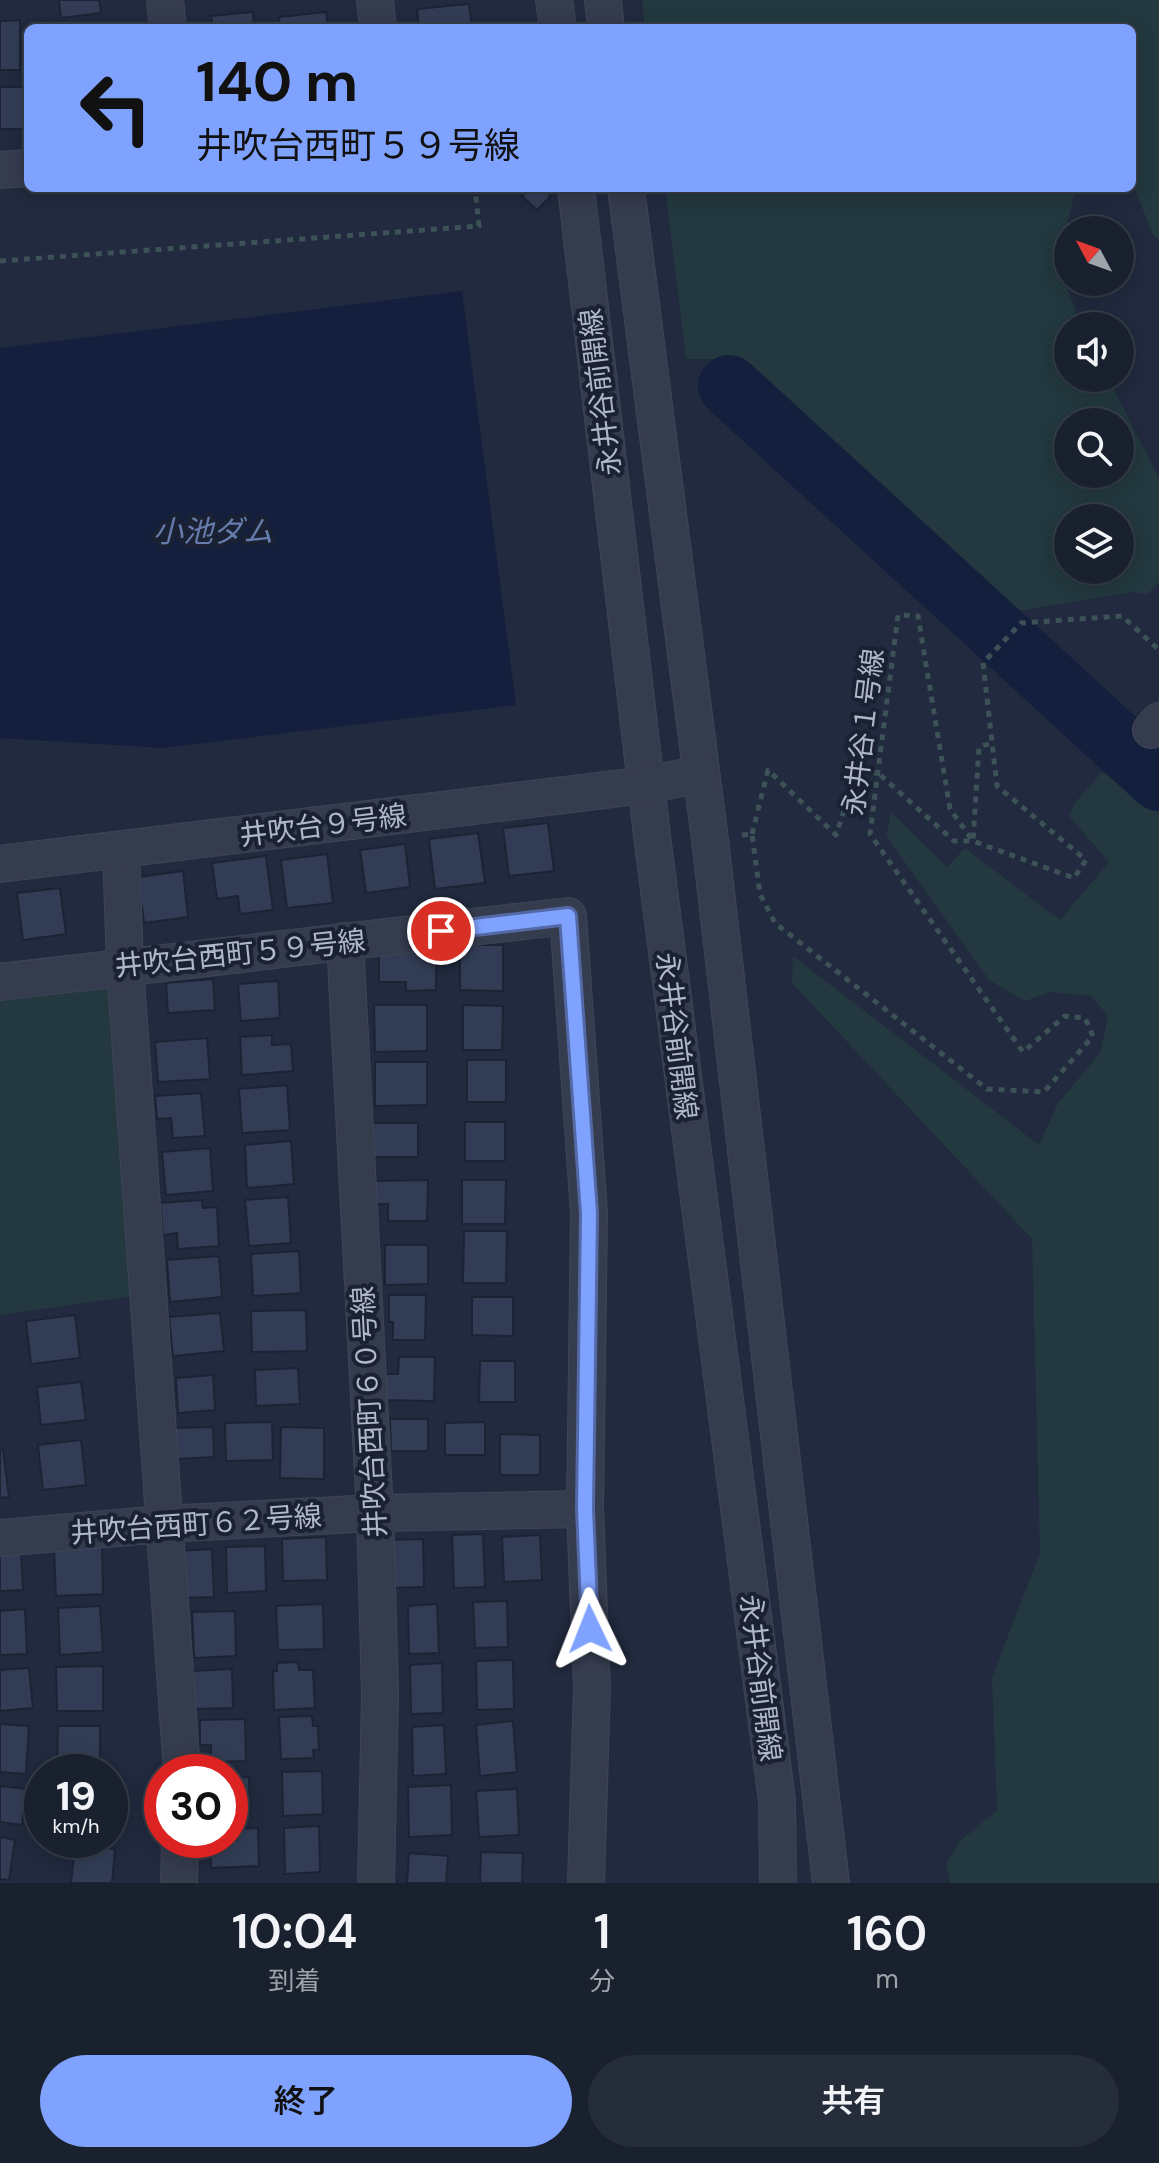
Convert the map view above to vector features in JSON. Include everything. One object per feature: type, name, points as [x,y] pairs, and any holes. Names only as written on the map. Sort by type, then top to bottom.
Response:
[{"type":"street","points":[[165,0],[168,24]]},
{"type":"street","points":[[375,0],[378,24]]},
{"type":"street","points":[[554,0],[557,24]]},
{"type":"street","points":[[603,0],[606,24]]},
{"type":"street","points":[[0,170],[24,168]]},
{"type":"street","name":"永井谷前開線","points":[[576,192],[646,785],[777,1801],[778,1883]]},
{"type":"street","name":"永井谷前開線","points":[[627,192],[710,840],[831,1883]]},
{"type":"street","name":"井吹台９号線","points":[[0,864],[646,785],[701,774]]},
{"type":"street","points":[[121,850],[125,966],[181,1754]]},
{"type":"street","name":"井吹台西町５９号線","points":[[0,982],[568,916],[589,1213],[585,1509],[592,1688],[586,1883]]},
{"type":"street","name":"井吹台西町６０号線","points":[[345,941],[375,1513],[380,1694],[376,1883]]},
{"type":"street","name":"井吹台西町６２号線","points":[[0,1538],[163,1524],[375,1513],[585,1509]]},
{"type":"street","points":[[179,1883],[180,1858]]},
{"type":"path","points":[[0,261],[479,226],[475,192]]},
{"type":"path","name":"永井谷１号線","points":[[752,834],[760,894],[775,923],[987,1089],[1044,1092],[1093,1036],[1085,1018],[1065,1016],[1023,1052],[870,834],[898,615],[918,616],[950,809],[973,841]]},
{"type":"path","points":[[710,840],[752,834],[768,770],[836,835],[857,771],[878,773],[954,841],[973,841],[1074,878],[1086,860],[997,786],[983,663],[1021,623],[1122,616],[1159,650]]},
{"type":"path","points":[[973,841],[979,747],[992,743]]},
{"type":"green space","points":[[642,0],[1159,0],[1159,240],[1153,235],[1136,192],[1136,24],[645,24]]},
{"type":"green space","points":[[665,192],[1075,192],[1069,216],[1054,216],[1054,296],[1070,296],[1076,312],[1054,312],[1054,392],[1115,392],[1123,408],[1054,408],[1054,488],[1134,488],[1134,429],[1159,478],[1159,582],[1148,594],[1134,592],[1000,614],[725,359],[686,359]]},
{"type":"green space","points":[[1101,773],[1125,777],[1159,803],[1159,1883],[950,1883],[946,1864],[960,1841],[997,1810],[992,1677],[1040,1553],[1032,1239],[792,983],[793,956],[1039,1145],[1058,1103],[1100,1053],[1108,1016],[1091,996],[1051,992],[1025,1001],[989,980],[886,836],[891,812],[947,867],[965,848],[1060,920],[1109,862],[1069,816],[1074,804]]},
{"type":"green space","points":[[125,966],[147,1294],[0,1315],[0,982]]},
{"type":"water","name":"小池ダム","points":[[462,291],[516,705],[163,748],[0,738],[0,348]]},
{"type":"building","points":[[59,0],[99,0],[101,13],[61,18]]},
{"type":"building","points":[[469,4],[472,24],[419,24],[417,9]]},
{"type":"building","points":[[253,12],[254,24],[212,24],[211,16]]},
{"type":"building","points":[[326,12],[328,24],[280,24],[279,17]]},
{"type":"building","points":[[20,20],[20,70],[0,70],[0,21]]},
{"type":"building","points":[[0,87],[24,87],[24,129],[0,129]]},
{"type":"building","points":[[526,192],[547,192],[551,196],[537,210],[522,196]]},
{"type":"building","points":[[548,823],[554,871],[509,876],[503,828]]},
{"type":"building","points":[[478,833],[485,883],[435,889],[429,839]]},
{"type":"building","points":[[405,844],[410,887],[366,893],[360,850]]},
{"type":"building","points":[[327,854],[333,903],[287,908],[281,860]]},
{"type":"building","points":[[266,856],[273,910],[240,914],[238,896],[217,899],[212,863]]},
{"type":"building","points":[[183,871],[188,917],[144,923],[138,877]]},
{"type":"building","points":[[60,888],[66,934],[23,940],[17,893]]},
{"type":"building","points":[[379,945],[420,945],[420,952],[436,952],[436,990],[406,991],[406,982],[379,982]]},
{"type":"building","points":[[460,945],[503,945],[503,991],[460,990]]},
{"type":"building","points":[[213,979],[215,1010],[168,1013],[166,983]]},
{"type":"building","points":[[278,981],[280,1018],[241,1021],[238,984]]},
{"type":"building","points":[[374,1005],[427,1005],[427,1051],[375,1052]]},
{"type":"building","points":[[463,1005],[503,1006],[502,1050],[463,1050]]},
{"type":"building","points":[[272,1035],[272,1045],[291,1044],[293,1071],[242,1075],[240,1037]]},
{"type":"building","points":[[207,1038],[210,1079],[158,1082],[155,1042]]},
{"type":"building","points":[[467,1060],[506,1060],[506,1102],[467,1102]]},
{"type":"building","points":[[375,1062],[427,1062],[427,1105],[375,1106]]},
{"type":"building","points":[[287,1085],[290,1130],[242,1133],[239,1089]]},
{"type":"building","points":[[201,1093],[205,1136],[173,1138],[171,1118],[157,1119],[155,1096]]},
{"type":"building","points":[[465,1122],[505,1122],[505,1161],[465,1161]]},
{"type":"building","points":[[367,1123],[418,1123],[418,1157],[367,1157]]},
{"type":"building","points":[[291,1141],[294,1184],[247,1188],[245,1145]]},
{"type":"building","points":[[210,1148],[213,1191],[166,1195],[162,1152]]},
{"type":"building","points":[[428,1180],[427,1221],[388,1221],[388,1204],[373,1204],[373,1181]]},
{"type":"building","points":[[462,1180],[506,1180],[505,1224],[462,1224]]},
{"type":"building","points":[[288,1197],[291,1243],[249,1246],[245,1200]]},
{"type":"building","points":[[202,1200],[203,1208],[217,1207],[219,1246],[178,1249],[177,1233],[163,1235],[160,1203]]},
{"type":"building","points":[[464,1231],[507,1231],[506,1283],[463,1283]]},
{"type":"building","points":[[385,1245],[428,1245],[428,1284],[385,1285]]},
{"type":"building","points":[[299,1251],[301,1293],[253,1296],[251,1254]]},
{"type":"building","points":[[219,1256],[222,1297],[170,1302],[167,1260]]},
{"type":"building","points":[[389,1295],[426,1295],[425,1340],[393,1340]]},
{"type":"building","points":[[472,1297],[513,1297],[513,1336],[472,1335]]},
{"type":"building","points":[[306,1310],[307,1351],[252,1352],[251,1311]]},
{"type":"building","points":[[220,1313],[224,1351],[173,1356],[169,1317]]},
{"type":"building","points":[[75,1315],[80,1358],[31,1364],[26,1321]]},
{"type":"building","points":[[399,1357],[435,1357],[434,1401],[383,1400],[383,1374],[398,1374]]},
{"type":"building","points":[[480,1361],[515,1361],[515,1402],[479,1402]]},
{"type":"building","points":[[298,1368],[300,1404],[256,1406],[255,1370]]},
{"type":"building","points":[[213,1375],[215,1410],[178,1413],[176,1378]]},
{"type":"building","points":[[81,1382],[86,1420],[41,1425],[37,1387]]},
{"type":"building","points":[[390,1419],[428,1419],[428,1451],[391,1451]]},
{"type":"building","points":[[272,1422],[273,1460],[226,1461],[225,1423]]},
{"type":"building","points":[[485,1422],[485,1455],[445,1455],[445,1423]]},
{"type":"building","points":[[213,1427],[214,1457],[175,1459],[174,1428]]},
{"type":"building","points":[[281,1427],[324,1428],[324,1479],[280,1478]]},
{"type":"building","points":[[500,1434],[540,1435],[540,1475],[500,1475]]},
{"type":"building","points":[[81,1440],[86,1485],[43,1490],[38,1445]]},
{"type":"building","points":[[0,1450],[3,1450],[9,1497],[0,1498]]},
{"type":"building","points":[[483,1534],[485,1587],[454,1588],[452,1535]]},
{"type":"building","points":[[540,1535],[542,1580],[504,1582],[502,1537]]},
{"type":"building","points":[[326,1537],[327,1580],[283,1581],[282,1539]]},
{"type":"building","points":[[423,1539],[424,1587],[386,1588],[384,1540]]},
{"type":"building","points":[[102,1545],[103,1594],[56,1596],[54,1548]]},
{"type":"building","points":[[265,1546],[266,1591],[227,1593],[226,1547]]},
{"type":"building","points":[[212,1549],[214,1597],[178,1598],[176,1551]]},
{"type":"building","points":[[21,1550],[23,1590],[0,1591],[0,1551]]},
{"type":"building","points":[[507,1601],[508,1647],[475,1648],[473,1602]]},
{"type":"building","points":[[323,1604],[324,1649],[278,1650],[276,1606]]},
{"type":"building","points":[[437,1604],[439,1653],[409,1654],[408,1606]]},
{"type":"building","points":[[100,1606],[103,1652],[60,1655],[58,1608]]},
{"type":"building","points":[[25,1609],[27,1654],[0,1655],[0,1611]]},
{"type":"building","points":[[235,1611],[236,1656],[194,1658],[192,1612]]},
{"type":"building","points":[[513,1660],[514,1709],[477,1710],[476,1661]]},
{"type":"building","points":[[298,1662],[299,1670],[313,1670],[315,1708],[274,1710],[273,1671],[277,1671],[277,1663]]},
{"type":"building","points":[[442,1663],[443,1713],[411,1714],[410,1665]]},
{"type":"building","points":[[103,1666],[103,1711],[57,1711],[56,1667]]},
{"type":"building","points":[[29,1668],[33,1708],[0,1711],[0,1670]]},
{"type":"building","points":[[232,1669],[233,1708],[193,1709],[191,1671]]},
{"type":"building","points":[[312,1716],[313,1726],[318,1726],[319,1750],[313,1750],[314,1758],[281,1759],[279,1717]]},
{"type":"building","points":[[245,1719],[246,1754],[211,1754],[211,1745],[200,1745],[200,1720]]},
{"type":"building","points":[[513,1721],[517,1772],[480,1776],[476,1725]]},
{"type":"building","points":[[0,1724],[29,1726],[24,1774],[0,1772]]},
{"type":"building","points":[[444,1725],[446,1774],[413,1776],[412,1727]]},
{"type":"building","points":[[58,1726],[100,1726],[100,1754],[57,1754]]},
{"type":"building","points":[[322,1771],[323,1814],[283,1816],[282,1772]]},
{"type":"building","points":[[248,1777],[250,1814],[248,1814]]},
{"type":"building","points":[[451,1785],[452,1835],[409,1837],[408,1787]]},
{"type":"building","points":[[0,1786],[24,1789],[22,1825],[0,1822]]},
{"type":"building","points":[[517,1789],[519,1835],[479,1837],[476,1791]]},
{"type":"building","points":[[319,1826],[320,1872],[285,1874],[284,1828]]},
{"type":"building","points":[[248,1828],[258,1828],[259,1866],[211,1868],[211,1858],[248,1858]]},
{"type":"building","points":[[0,1837],[15,1840],[9,1880],[0,1879]]},
{"type":"building","points":[[481,1852],[523,1853],[522,1883],[480,1883]]},
{"type":"building","points":[[409,1853],[448,1856],[446,1883],[407,1883]]},
{"type":"building","points":[[74,1858],[114,1858],[112,1883],[71,1883]]},
{"type":"waterway","points":[[729,386],[1159,780]]},
{"type":"route","points":[[441,931],[568,916],[589,1213],[585,1509],[590,1629]]}]
